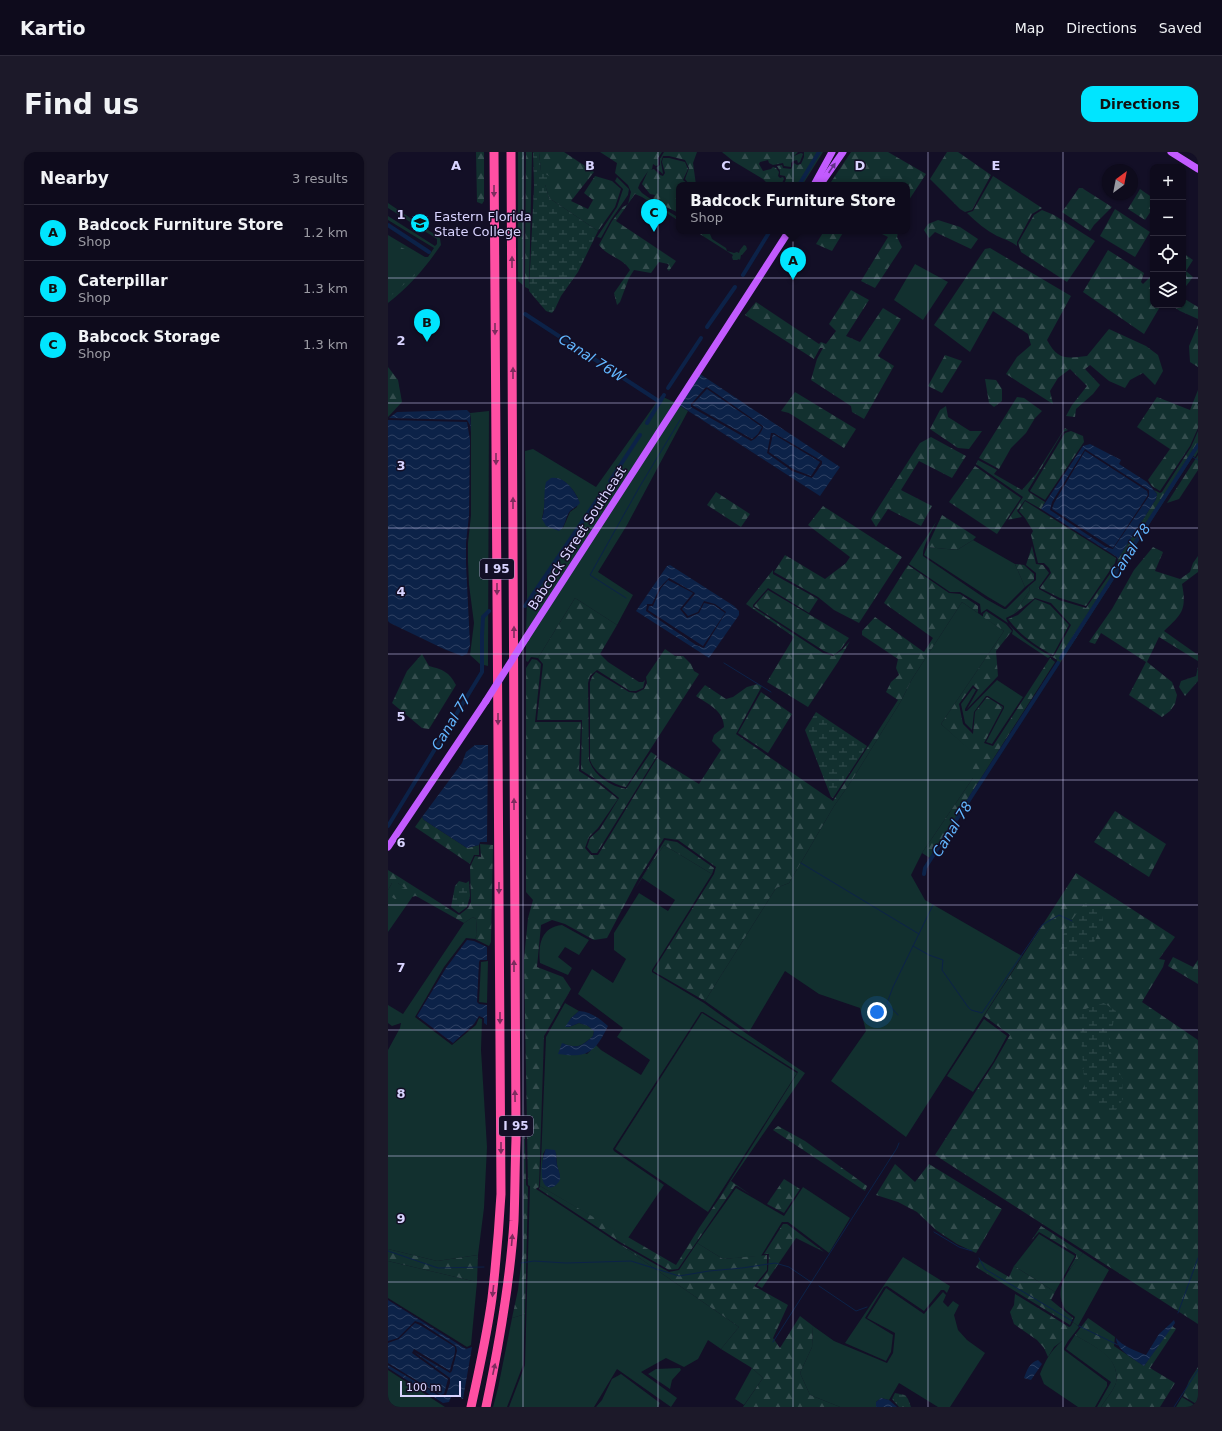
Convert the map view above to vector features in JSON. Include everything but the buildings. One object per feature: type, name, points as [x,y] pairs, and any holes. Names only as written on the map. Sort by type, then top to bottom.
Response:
[{"type":"highway","name":"I 95","points":[[471,1407],[492,1298],[501,1194],[494,152]]},
{"type":"highway","name":"I 95","points":[[486,1407],[499,1343],[508,1282],[514,1221],[516,1146],[511,152]]},
{"type":"main road","points":[[816,182],[832,152]]},
{"type":"main road","points":[[822,182],[843,152]]},
{"type":"main road","points":[[1171,152],[1198,169]]},
{"type":"main road","name":"Babcock Street Southeast","points":[[388,848],[486,701],[787,234]]},
{"type":"green space","points":[[476,152],[484,152],[484,201],[482,204],[477,202]]},
{"type":"green space","points":[[518,152],[524,152],[523,285],[518,281]]},
{"type":"green space","points":[[526,152],[532,152],[529,289],[525,287]]},
{"type":"green space","points":[[533,152],[539,152],[541,171],[552,178],[545,184],[549,198],[598,231],[578,272],[561,296],[552,313],[546,311],[529,291],[534,186]]},
{"type":"green space","points":[[539,152],[564,152],[594,172],[571,201],[588,209],[593,200],[584,193],[595,176],[612,181],[621,189],[615,207],[598,231],[549,198],[541,171]]},
{"type":"green space","points":[[600,152],[662,152],[658,158],[658,165],[656,166],[653,164],[652,169],[650,170],[654,169],[663,176],[665,173],[662,162],[663,158],[685,162],[688,169],[683,180],[685,182],[676,182],[676,212],[653,201],[676,216],[676,219],[635,194],[628,204],[631,192],[628,185],[615,173],[617,163]],"holes":[[[648,171],[642,184],[650,194],[655,195],[652,200],[638,188]]]},
{"type":"green space","points":[[664,152],[697,152],[693,163],[696,182],[688,182],[685,179],[689,168],[685,160],[663,156],[661,162],[663,174],[656,168],[660,165],[660,159]]},
{"type":"green space","points":[[722,152],[798,152],[794,156],[801,153],[803,154],[800,162],[798,163],[797,160],[793,161],[791,163],[791,167],[784,166],[783,163],[773,165],[769,163],[768,160],[760,162],[759,164],[763,171],[773,167],[776,168],[779,172],[778,176],[780,178],[783,177],[784,179],[782,182],[766,182],[733,161]]},
{"type":"green space","points":[[804,152],[823,152],[804,182],[785,182],[785,176],[780,175],[780,171],[777,166],[782,165],[783,168],[791,169],[794,163],[797,165],[801,164],[804,157]]},
{"type":"green space","points":[[851,152],[888,152],[926,174],[910,198],[910,182],[831,182]]},
{"type":"green space","points":[[947,152],[958,152],[991,175],[972,210],[965,212],[960,209],[930,179]]},
{"type":"green space","points":[[993,176],[1042,208],[1032,214],[1017,242],[1017,246],[989,231],[967,213],[973,211]]},
{"type":"green space","points":[[617,177],[629,189],[628,195],[601,238],[597,237],[617,207],[623,189],[615,181]]},
{"type":"green space","points":[[1079,188],[1082,188],[1112,207],[1090,231],[1062,212]]},
{"type":"green space","points":[[1140,189],[1150,196],[1150,212],[1145,220],[1128,209],[1133,200],[1138,200],[1138,192]]},
{"type":"green space","points":[[388,203],[440,238],[441,245],[417,276],[388,303],[388,235],[425,257],[428,257],[434,248],[388,220],[388,216],[435,246],[437,244],[437,239],[388,208]]},
{"type":"green space","points":[[628,204],[616,221],[676,261],[669,271],[667,269],[668,264],[659,262],[651,273],[634,270],[629,278],[620,302],[617,305],[614,293],[630,270],[624,263],[606,252],[599,245],[612,221],[623,207]]},
{"type":"green space","points":[[1115,209],[1150,232],[1135,257],[1100,236]]},
{"type":"green space","points":[[1042,210],[1054,215],[1095,241],[1067,282],[1021,252],[1018,243],[1034,215]]},
{"type":"green space","points":[[938,220],[960,227],[978,239],[971,249],[935,232],[929,238],[924,230],[928,224]]},
{"type":"green space","points":[[700,234],[710,234],[712,239],[726,248],[727,251],[734,253],[739,253],[744,245],[746,246],[747,249],[741,255],[740,260],[733,260],[733,255]]},
{"type":"green space","points":[[822,234],[842,234],[832,251],[816,244]]},
{"type":"green space","points":[[882,234],[898,234],[897,237],[902,247],[875,288],[861,281],[888,237]]},
{"type":"green space","points":[[388,241],[411,252],[406,258],[388,245]]},
{"type":"green space","points":[[990,248],[1071,296],[1047,340],[1055,352],[1064,357],[1087,356],[1109,329],[1146,346],[1158,355],[1163,371],[1155,385],[1143,373],[1130,380],[1125,388],[1109,381],[1090,365],[1085,369],[1100,385],[1093,394],[1076,409],[1075,417],[1066,416],[1072,405],[1087,386],[1070,369],[1058,378],[1050,391],[1053,404],[1006,374],[1017,357],[1031,345],[1028,334],[993,311],[970,352],[934,325],[985,249]]},
{"type":"green space","points":[[1108,250],[1144,273],[1141,282],[1143,284],[1150,277],[1150,308],[1159,308],[1144,334],[1083,292]]},
{"type":"green space","points":[[1186,255],[1193,260],[1186,271]]},
{"type":"green space","points":[[915,264],[948,282],[923,320],[894,300]]},
{"type":"green space","points":[[411,271],[415,275],[388,298],[388,289]]},
{"type":"green space","points":[[1186,271],[1193,277],[1186,286]]},
{"type":"green space","points":[[851,290],[869,300],[846,336],[860,342],[883,308],[901,319],[878,356],[894,366],[864,419],[852,412],[851,406],[811,380],[817,359],[823,348],[820,348],[814,359],[745,315],[756,302],[819,344],[821,342],[826,344],[836,331],[829,324]]},
{"type":"green space","points":[[1186,300],[1198,307],[1198,319],[1176,308],[1186,308]]},
{"type":"green space","points":[[1198,325],[1198,367],[1190,362],[1189,346]]},
{"type":"green space","points":[[945,355],[962,361],[942,393],[928,386]]},
{"type":"green space","points":[[388,367],[398,380],[402,402],[388,417]]},
{"type":"green space","points":[[985,379],[996,380],[1002,389],[1002,401],[994,407],[989,403]]},
{"type":"green space","points":[[1198,390],[1198,428],[1190,446],[1160,491],[1152,486],[1148,480],[1170,449],[1137,427],[1157,397],[1190,410]]},
{"type":"green space","points":[[795,392],[856,429],[844,448],[789,413],[781,411]]},
{"type":"green space","points":[[661,396],[676,403],[526,634],[527,594],[525,451],[533,449],[596,487]],"holes":[[[556,478],[569,485],[578,498],[577,507],[570,512],[563,528],[542,519],[545,502],[544,499]]]},
{"type":"green space","points":[[1017,397],[1024,398],[1042,411],[1035,418],[1026,433],[1011,448],[999,469],[979,458]]},
{"type":"green space","points":[[679,405],[688,411],[627,525],[598,572],[633,595],[617,625],[575,598],[538,658],[531,657],[528,662],[526,661],[526,642]]},
{"type":"green space","points":[[946,406],[948,417],[970,431],[982,431],[969,449],[958,448],[930,429],[940,410]]},
{"type":"green space","points":[[489,411],[488,666],[480,664],[470,655],[474,623],[469,585],[468,543],[471,515],[470,413]]},
{"type":"green space","points":[[1065,428],[1068,430],[1063,432],[1028,490],[1045,502],[1041,509],[1025,500],[1017,511],[1022,517],[1008,520],[1023,497],[976,464],[978,460],[997,470],[994,474],[1022,490],[1036,474]]},
{"type":"green space","points":[[1071,431],[1083,436],[1084,442],[1045,500],[1030,491],[1065,433]]},
{"type":"green space","points":[[1198,431],[1198,452],[1195,457],[1193,456],[1060,663],[1057,663],[1057,660],[1052,657],[1054,656],[1071,625],[1051,603],[1035,598],[1014,614],[1030,590],[1029,586],[1036,580],[1036,573],[1026,565],[1032,546],[1036,564],[1043,565],[1049,573],[1039,589],[1059,600],[1086,608],[1117,564],[1118,559],[1156,499],[1157,494],[1154,490],[1160,493],[1162,492],[1191,447]]},
{"type":"green space","points":[[931,437],[966,456],[952,478],[919,461],[901,490],[932,506],[921,526],[888,509],[876,527],[871,519],[920,443]]},
{"type":"green space","points":[[1198,455],[1198,470],[1179,499],[1167,503]]},
{"type":"green space","points":[[975,466],[1021,498],[997,534],[949,502]]},
{"type":"green space","points":[[716,492],[750,514],[741,527],[707,505]]},
{"type":"green space","points":[[1025,501],[1116,558],[1115,563],[1086,606],[1060,598],[1040,588],[1051,573],[1049,568],[1044,563],[1038,563],[1031,535],[1033,531],[1019,511]]},
{"type":"green space","points":[[823,506],[902,557],[859,623],[834,610],[818,597],[774,572],[785,555],[825,579],[846,563],[850,557],[808,525]]},
{"type":"green space","points":[[942,515],[976,537],[957,550],[927,547]]},
{"type":"green space","points":[[936,522],[926,543],[923,556],[986,599],[1004,609],[1006,609],[1029,586],[1030,590],[1014,614],[1006,618],[1008,623],[987,609],[981,613],[980,604],[960,592],[950,592],[909,564]]},
{"type":"green space","points":[[973,540],[1015,564],[1025,587],[1005,607],[924,555],[927,547],[957,550]]},
{"type":"green space","points":[[1153,547],[1163,552],[1155,571],[1180,579],[1190,572],[1193,563],[1198,556],[1198,572],[1182,584],[1184,600],[1182,611],[1164,631],[1198,655],[1198,661],[1159,637],[1147,662],[1172,682],[1177,695],[1175,704],[1170,711],[1162,717],[1129,695],[1146,662],[1101,633],[1095,644],[1089,642],[1112,609],[1134,570]]},
{"type":"green space","points":[[1015,564],[1024,565],[1034,574],[1034,580],[1025,587]]},
{"type":"green space","points":[[908,565],[949,593],[960,594],[978,606],[978,613],[962,602],[912,679],[901,701],[834,806],[789,883],[776,888],[705,1001],[653,971],[714,874],[716,867],[678,840],[664,838],[637,881],[607,938],[594,940],[565,924],[552,920],[541,925],[537,967],[563,977],[571,989],[544,1036],[539,1187],[535,1189],[528,1185],[524,959],[528,918],[533,900],[526,892],[526,668],[532,659],[537,660],[541,664],[535,722],[581,722],[579,771],[618,799],[598,828],[589,837],[585,848],[591,855],[598,855],[657,758],[699,784],[721,750],[712,741],[714,735],[724,727],[723,721],[718,712],[696,696],[705,685],[726,699],[733,697],[747,687],[758,684],[762,686],[736,734],[833,801],[898,700],[886,692],[891,682],[899,675],[896,668],[898,659],[862,635],[862,631],[875,617],[924,652],[933,638],[884,603]]},
{"type":"green space","points":[[773,570],[773,574],[818,599],[809,613],[768,588],[753,605],[753,607],[823,653],[833,656],[842,650],[850,641],[808,707],[767,682],[794,637],[746,604]]},
{"type":"green space","points":[[768,590],[849,638],[841,649],[834,655],[824,651],[754,606]]},
{"type":"green space","points":[[575,598],[617,625],[600,654],[608,662],[639,682],[643,682],[645,680],[643,688],[636,691],[630,691],[597,670],[590,676],[588,683],[589,760],[591,766],[603,779],[609,783],[626,789],[651,752],[657,756],[597,853],[592,853],[587,847],[590,838],[600,829],[619,798],[600,782],[581,770],[582,720],[537,720],[543,664],[538,658]]},
{"type":"green space","points":[[1035,599],[1050,605],[1069,625],[1053,655],[1028,639],[1017,630],[1008,619],[1018,615]]},
{"type":"green space","points":[[962,602],[1004,631],[941,724],[973,752],[973,778],[922,853],[911,875],[925,900],[1022,956],[906,1137],[831,1081],[866,1031],[860,1008],[819,994],[785,971],[749,1032],[705,1001],[776,888],[789,883],[834,806],[901,701],[912,679]]},
{"type":"green space","points":[[986,611],[1006,624],[1012,631],[996,651],[998,676],[967,709],[978,690],[973,685],[959,704],[963,724],[973,734],[975,712],[987,697],[1003,707],[984,743],[993,746],[1050,658],[1055,662],[930,858],[922,853],[973,778],[972,752],[941,724],[1004,631],[983,617],[983,614]]},
{"type":"green space","points":[[1008,623],[1023,638],[1051,656],[1048,658],[1012,634],[1013,630]]},
{"type":"green space","points":[[665,649],[675,656],[683,656],[691,664],[694,671],[699,674],[626,787],[621,786],[600,774],[592,765],[590,760],[590,682],[596,672],[629,692],[636,693],[644,689],[647,683],[646,677]]},
{"type":"green space","points":[[422,654],[429,666],[446,672],[456,685],[429,729],[422,728],[392,703],[407,671]]},
{"type":"green space","points":[[1198,667],[1198,681],[1185,696],[1179,687],[1181,681],[1196,676]]},
{"type":"green space","points":[[997,680],[1023,697],[992,744],[986,742],[1004,706],[986,696],[974,712],[972,730],[965,723],[961,704],[973,688],[976,690],[965,709],[965,711],[967,711]]},
{"type":"green space","points":[[761,692],[792,714],[768,753],[738,733]]},
{"type":"green space","points":[[816,712],[867,746],[833,798],[831,797],[805,730]]},
{"type":"green space","points":[[1115,811],[1166,844],[1149,877],[1094,842]]},
{"type":"green space","points":[[422,817],[424,820],[467,848],[479,845],[479,855],[474,855],[470,864],[415,827]]},
{"type":"green space","points":[[665,840],[677,842],[714,868],[712,874],[664,845],[635,889]]},
{"type":"green space","points":[[480,844],[493,845],[491,942],[489,946],[475,939],[477,935],[476,919],[473,917],[464,923],[416,896],[396,900],[392,897],[397,890],[405,888],[398,883],[392,883],[388,890],[388,870],[459,915],[468,908],[471,902],[470,867],[475,856],[481,857]]},
{"type":"green space","points":[[664,845],[712,874],[652,972],[704,1003],[805,1073],[720,1197],[798,1072],[701,1012],[613,1149],[664,1185],[628,1238],[540,1186],[546,1037],[565,1003],[579,1011],[571,1018],[569,1027],[579,1023],[588,1026],[594,1031],[593,1036],[582,1045],[571,1046],[562,1043],[587,1054],[596,1045],[601,1050],[641,1075],[650,1060],[617,1037],[623,1028],[578,994],[592,969],[613,983],[626,959],[614,950],[614,933],[639,893],[668,911],[675,900],[642,878]],"holes":[[[546,1149],[556,1153],[560,1177],[542,1177],[543,1154]]]},
{"type":"green space","points":[[1076,873],[1175,937],[1159,959],[1165,960],[1163,967],[1142,1002],[1198,1040],[1198,1324],[935,1155],[994,1063],[1010,1035],[984,1016]]},
{"type":"green space","points":[[459,881],[466,883],[469,881],[470,896],[467,907],[459,913],[451,907],[455,886]]},
{"type":"green space","points":[[392,883],[398,883],[406,888],[407,897],[413,896],[388,932],[388,890]]},
{"type":"green space","points":[[1090,903],[1101,910],[1103,921],[1089,954],[1080,961],[1063,957],[1062,942],[1065,931],[1084,904]]},
{"type":"green space","points":[[473,917],[476,919],[477,935],[475,939],[466,938],[444,967],[415,1017],[452,1045],[476,1025],[479,1018],[482,1019],[481,1050],[487,1147],[484,1208],[478,1255],[437,1261],[388,1249],[388,1050],[400,1028],[401,1023],[392,1026],[388,1023],[388,1005],[403,1014],[464,923]]},
{"type":"green space","points":[[562,925],[589,940],[579,955],[565,947],[558,957],[572,968],[568,975],[540,963],[542,938],[549,929]]},
{"type":"green space","points":[[1173,957],[1193,967],[1198,960],[1198,984],[1168,966]]},
{"type":"green space","points":[[488,961],[487,1003],[479,1002],[481,962]]},
{"type":"green space","points":[[1104,1003],[1116,1011],[1108,1046],[1122,1078],[1123,1099],[1111,1118],[1094,1103],[1085,1091],[1079,1011]]},
{"type":"green space","points":[[702,1013],[797,1073],[708,1212],[615,1149]]},
{"type":"green space","points":[[984,1019],[1007,1036],[993,1062],[973,1092],[947,1076]]},
{"type":"green space","points":[[524,1103],[526,1185],[528,1187],[525,1314],[512,1318],[518,1290],[523,1249]]},
{"type":"green space","points":[[778,1126],[805,1141],[867,1186],[865,1191],[773,1130]]},
{"type":"green space","points":[[895,1164],[915,1182],[929,1164],[1002,1209],[976,1253],[957,1244],[936,1230],[917,1212],[898,1202],[876,1195]]},
{"type":"green space","points":[[784,1179],[800,1189],[784,1213],[767,1204]]},
{"type":"green space","points":[[731,1181],[751,1195],[735,1186],[678,1269],[669,1270],[620,1242],[539,1189],[540,1186],[676,1265]]},
{"type":"green space","points":[[530,1185],[618,1243],[739,1327],[721,1349],[708,1340],[698,1359],[684,1367],[666,1358],[641,1372],[677,1398],[671,1407],[617,1369],[594,1407],[509,1407],[525,1365]]},
{"type":"green space","points":[[803,1187],[850,1218],[829,1253],[788,1222],[782,1222],[761,1256],[723,1259],[697,1243],[736,1188],[784,1216]]},
{"type":"green space","points":[[783,1224],[787,1224],[824,1252],[796,1238],[762,1288],[757,1285],[768,1271],[769,1254],[764,1254]]},
{"type":"green space","points":[[1041,1226],[1083,1253],[1068,1271],[1076,1257],[1076,1254],[1039,1232],[1031,1241]]},
{"type":"green space","points":[[1039,1234],[1075,1256],[1055,1292],[1014,1266]]},
{"type":"green space","points":[[618,1243],[669,1272],[679,1270],[697,1243],[723,1259],[767,1255],[767,1270],[754,1286],[788,1305],[773,1338],[780,1348],[800,1316],[813,1326],[812,1347],[800,1373],[810,1395],[840,1407],[743,1407],[763,1378],[752,1368],[721,1349],[739,1327]]},
{"type":"green space","points":[[388,1249],[437,1261],[478,1255],[477,1282],[388,1261]]},
{"type":"green space","points":[[1083,1253],[1109,1270],[1078,1326],[1073,1322],[1075,1317],[1065,1309],[1060,1294],[1064,1279]]},
{"type":"green space","points":[[903,1257],[950,1286],[947,1293],[944,1290],[941,1290],[924,1311],[887,1286],[884,1287],[865,1318],[893,1335],[891,1352],[886,1361],[845,1343]]},
{"type":"green space","points":[[980,1260],[1009,1277],[1014,1266],[1055,1292],[1051,1300],[1073,1318],[1070,1325],[976,1267]]},
{"type":"green space","points":[[388,1261],[477,1282],[471,1345],[467,1347],[388,1298]]},
{"type":"green space","points":[[886,1288],[924,1314],[943,1292],[946,1295],[943,1302],[948,1307],[953,1301],[959,1305],[954,1315],[958,1330],[967,1340],[985,1353],[950,1407],[938,1407],[899,1383],[889,1400],[881,1398],[876,1402],[876,1407],[840,1407],[810,1395],[800,1373],[812,1347],[813,1326],[834,1341],[887,1363],[893,1353],[895,1333],[867,1318]]},
{"type":"green space","points":[[1015,1294],[1069,1327],[1073,1322],[1079,1327],[1068,1341],[1062,1341],[1054,1347],[1048,1357],[1044,1348],[1037,1340],[1014,1324],[1010,1312],[1014,1305]]},
{"type":"green space","points":[[525,1314],[523,1365],[507,1407],[493,1407],[512,1318]]},
{"type":"green space","points":[[1088,1318],[1115,1337],[1114,1346],[1144,1366],[1172,1326],[1176,1329],[1150,1368],[1175,1383],[1160,1407],[1101,1407],[1115,1386],[1116,1374],[1110,1359],[1104,1353],[1075,1335]]},
{"type":"green space","points":[[1075,1335],[1104,1353],[1114,1366],[1116,1383],[1101,1407],[1097,1407],[1111,1382],[1066,1349]]},
{"type":"green space","points":[[1062,1341],[1068,1341],[1064,1350],[1107,1382],[1107,1386],[1095,1407],[1078,1407],[1044,1384],[1040,1374],[1042,1369],[1046,1360]]},
{"type":"green space","points":[[1198,1367],[1198,1405],[1183,1396],[1189,1381]]},
{"type":"green space","points":[[680,1368],[681,1370],[672,1380],[670,1389],[648,1374],[656,1369]]},
{"type":"green space","points":[[752,1368],[763,1378],[744,1405],[735,1399]]},
{"type":"green space","points":[[388,1370],[442,1405],[445,1407],[388,1407]]},
{"type":"green space","points":[[621,1374],[660,1403],[658,1407],[596,1407],[602,1400],[612,1379]]},
{"type":"green space","points":[[895,1393],[905,1395],[911,1407],[899,1407],[892,1399]]},
{"type":"green space","points":[[1182,1397],[1198,1407],[1176,1407]]},
{"type":"water","points":[[700,374],[840,467],[820,496],[679,405]],"holes":[[[707,387],[763,426],[761,433],[751,441],[691,407],[691,404]],[[771,433],[774,433],[822,461],[822,464],[812,478],[792,471],[767,453]]]},
{"type":"water","points":[[707,389],[762,427],[758,434],[752,439],[692,405]]},
{"type":"water","points":[[467,410],[470,413],[471,433],[470,425],[467,420],[389,418],[397,412]]},
{"type":"water","points":[[388,420],[467,422],[470,440],[469,515],[466,543],[466,563],[470,645],[467,654],[462,656],[444,649],[388,621]]},
{"type":"water","points":[[773,434],[820,462],[811,476],[793,469],[769,452]]},
{"type":"water","points":[[1090,444],[1121,460],[1119,464],[1147,482],[1157,494],[1156,499],[1118,559],[1041,509],[1083,446]],"holes":[[[1085,449],[1149,490],[1149,496],[1113,549],[1106,547],[1050,510],[1052,502]]]},
{"type":"water","points":[[1085,451],[1147,491],[1148,495],[1113,548],[1052,509],[1054,503]]},
{"type":"water","points":[[551,478],[561,479],[569,485],[580,503],[570,511],[563,527],[559,531],[546,526],[542,519],[546,482]]},
{"type":"water","points":[[670,565],[734,606],[739,611],[739,615],[709,658],[636,611],[667,566]],"holes":[[[669,578],[695,593],[682,609],[688,616],[698,612],[704,601],[715,604],[726,612],[704,648],[696,645],[646,611],[647,604],[652,604],[660,587]]]},
{"type":"water","points":[[668,580],[693,593],[680,609],[687,618],[699,613],[704,603],[714,605],[725,613],[703,646],[648,610],[649,606],[653,606],[661,588]]},
{"type":"water","points":[[475,745],[488,745],[487,842],[480,842],[479,845],[467,848],[424,820],[422,817],[462,763],[466,752]]},
{"type":"water","points":[[467,940],[474,941],[487,947],[487,960],[480,960],[479,962],[477,1002],[479,1004],[487,1005],[487,1025],[484,1023],[484,1018],[479,1016],[474,1024],[453,1043],[417,1016],[446,968]]},
{"type":"water","points":[[579,1011],[595,1016],[608,1026],[598,1044],[588,1052],[576,1055],[558,1054],[562,1043],[571,1046],[579,1046],[593,1036],[594,1031],[588,1026],[579,1023],[565,1027],[571,1018]]},
{"type":"water","points":[[546,1149],[555,1150],[560,1176],[560,1179],[555,1186],[551,1187],[545,1185],[542,1176],[542,1163]]},
{"type":"water","points":[[388,1300],[466,1349],[472,1347],[463,1399],[460,1396],[455,1395],[451,1397],[449,1402],[443,1403],[388,1368],[388,1365],[441,1397],[446,1395],[450,1378],[414,1352],[450,1373],[452,1371],[457,1351],[456,1346],[421,1323],[415,1321],[398,1338],[388,1341]]},
{"type":"water","points":[[1174,1320],[1175,1323],[1144,1366],[1123,1351],[1117,1343],[1116,1338],[1125,1346],[1146,1355],[1159,1334]]},
{"type":"water","points":[[415,1323],[455,1347],[455,1353],[450,1371],[414,1349],[412,1353],[448,1379],[444,1394],[441,1395],[437,1393],[388,1363],[388,1343],[399,1339]]},
{"type":"water","points":[[1038,1360],[1042,1364],[1031,1380],[1024,1378],[1030,1365]]},
{"type":"water","points":[[881,1398],[889,1400],[897,1407],[876,1407],[876,1402]]},
{"type":"waterway","name":"Canal 77","points":[[801,182],[819,152]]},
{"type":"waterway","name":"Canal 76W","points":[[388,225],[429,252]]},
{"type":"waterway","name":"Canal 77","points":[[743,275],[768,234]]},
{"type":"waterway","name":"Canal 77","points":[[707,327],[735,287]]},
{"type":"waterway","name":"Canal 76W","points":[[525,314],[660,402]]},
{"type":"waterway","name":"Canal 77","points":[[668,388],[701,338]]},
{"type":"waterway","name":"Canal 77","points":[[647,423],[664,395]]},
{"type":"waterway","points":[[626,598],[590,575],[640,486],[680,420]]},
{"type":"waterway","name":"Canal 77","points":[[610,481],[640,435]]},
{"type":"waterway","name":"Canal 78","points":[[1061,658],[1198,445]]},
{"type":"waterway","points":[[1191,456],[1198,460]]},
{"type":"waterway","name":"Canal 77","points":[[525,606],[601,494]]},
{"type":"waterway","name":"Canal 77","points":[[388,826],[482,672],[483,617],[489,611]]},
{"type":"waterway","points":[[724,663],[771,692]]},
{"type":"waterway","name":"Canal 78","points":[[924,874],[925,868],[1058,663]]},
{"type":"waterway","points":[[801,863],[919,934]]},
{"type":"waterway","points":[[898,1015],[887,1003],[893,987],[933,905]]},
{"type":"waterway","points":[[913,946],[929,955],[943,960],[942,970],[968,1007],[971,1010],[982,1013],[1042,925],[1059,915],[1072,921]]},
{"type":"waterway","points":[[773,1342],[899,1143]]},
{"type":"waterway","points":[[934,1232],[959,1247],[972,1251]]},
{"type":"waterway","points":[[388,1251],[438,1268],[484,1267]]},
{"type":"waterway","points":[[979,1258],[985,1269],[1072,1321]]},
{"type":"waterway","points":[[1178,1313],[1198,1258]]},
{"type":"waterway","points":[[521,1263],[534,1261],[566,1263],[631,1261],[679,1276],[775,1263],[789,1267],[811,1282]]},
{"type":"waterway","points":[[819,1286],[856,1311],[867,1307]]},
{"type":"waterway","points":[[1079,1326],[1118,1345]]},
{"type":"waterway","points":[[1174,1407],[1198,1370]]},
{"type":"place","name":"Eastern Florida State College","points":[[420,223]]},
{"type":"place","name":"Babcock Storage","points":[[654,232]]},
{"type":"place","name":"Badcock Furniture Store","points":[[793,280]]},
{"type":"place","name":"Caterpillar","points":[[427,342]]}]
